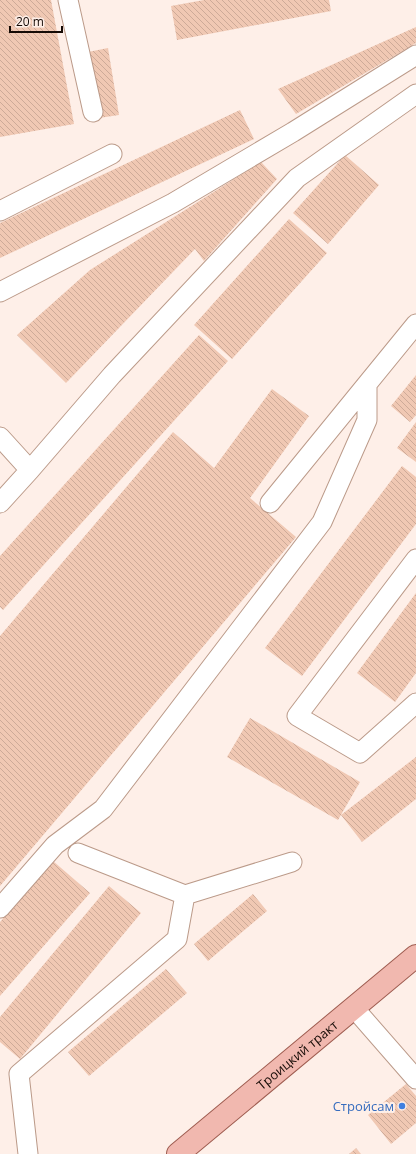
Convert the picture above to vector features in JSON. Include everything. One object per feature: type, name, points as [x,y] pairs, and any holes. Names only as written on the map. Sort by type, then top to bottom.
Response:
[{"type":"main road","name":"Троицкий тракт","points":[[178,1154],[416,956]]},
{"type":"lane","points":[[68,0],[93,112]]},
{"type":"lane","points":[[0,292],[173,203],[293,132],[416,55]]},
{"type":"lane","points":[[0,503],[112,375],[297,178],[416,94]]},
{"type":"lane","points":[[0,211],[112,154]]},
{"type":"lane","points":[[270,503],[416,324]]},
{"type":"lane","points":[[0,908],[55,844],[104,809],[322,522],[367,420],[367,384]]},
{"type":"lane","points":[[0,437],[30,470]]},
{"type":"lane","points":[[416,559],[297,716],[360,752],[416,703]]},
{"type":"lane","points":[[78,853],[185,895],[292,862]]},
{"type":"lane","points":[[28,1154],[19,1074],[177,939],[185,895]]},
{"type":"lane","points":[[354,1008],[416,1079]]},
{"type":"building","points":[[0,0],[51,0],[74,124],[0,137]]},
{"type":"building","points":[[204,0],[329,0],[331,11],[177,40],[171,6]]},
{"type":"building","points":[[416,27],[416,43],[296,114],[278,89]]},
{"type":"building","points":[[108,48],[119,115],[99,118],[88,52]]},
{"type":"building","points":[[240,110],[254,139],[0,258],[0,223]]},
{"type":"building","points":[[345,155],[379,185],[328,244],[293,213]]},
{"type":"building","points":[[261,162],[277,179],[204,261],[195,249],[66,383],[17,335],[90,270]]},
{"type":"building","points":[[289,219],[327,253],[232,359],[194,325]]},
{"type":"building","points":[[199,335],[228,361],[3,610],[0,607],[0,556]]},
{"type":"building","points":[[416,375],[416,415],[410,422],[391,406]]},
{"type":"building","points":[[272,389],[309,416],[250,498],[296,537],[0,886],[0,636],[173,432],[214,468]]},
{"type":"building","points":[[416,422],[416,462],[397,448]]},
{"type":"building","points":[[402,466],[416,477],[416,524],[302,676],[265,648]]},
{"type":"building","points":[[416,593],[416,673],[395,702],[357,673]]},
{"type":"building","points":[[250,718],[360,782],[338,820],[227,757]]},
{"type":"building","points":[[416,757],[416,799],[362,842],[341,815]]},
{"type":"building","points":[[53,861],[90,893],[0,996],[0,922]]},
{"type":"building","points":[[109,886],[141,913],[20,1059],[0,1042],[0,1017]]},
{"type":"building","points":[[253,894],[267,911],[208,961],[194,944]]},
{"type":"building","points":[[166,969],[187,993],[89,1076],[68,1052]]},
{"type":"building","points":[[406,1084],[416,1096],[416,1123],[391,1144],[368,1115]]},
{"type":"building","points":[[356,1148],[361,1154],[349,1154]]},
{"type":"place","name":"Стройсам","points":[[402,1106]]}]
